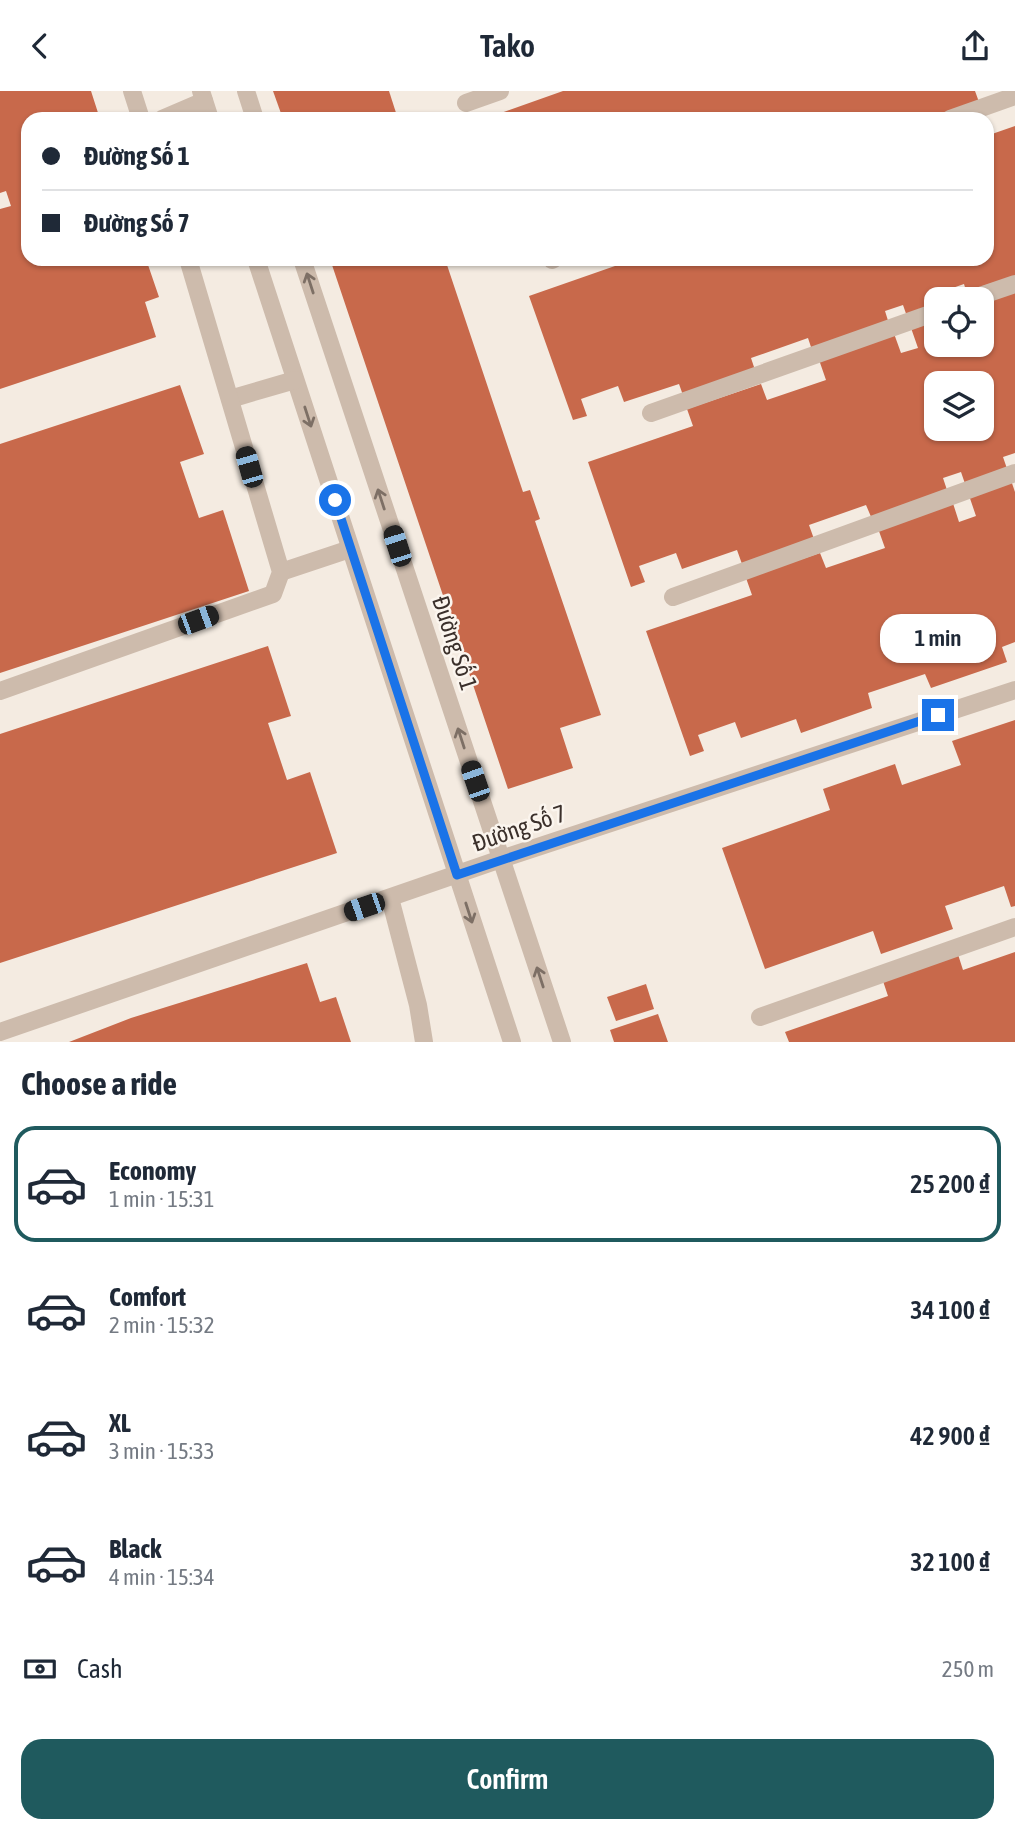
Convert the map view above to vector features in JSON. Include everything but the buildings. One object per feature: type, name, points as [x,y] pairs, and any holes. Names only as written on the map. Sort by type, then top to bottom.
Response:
[{"type":"lane","points":[[132,91],[139,112]]},
{"type":"lane","points":[[246,91],[253,112]]},
{"type":"lane","points":[[466,103],[500,91]]},
{"type":"lane","points":[[174,112],[203,96]]},
{"type":"lane","points":[[970,112],[1015,96]]},
{"type":"lane","points":[[0,691],[272,594],[281,572],[190,266]]},
{"type":"lane","points":[[258,266],[512,1042]]},
{"type":"lane","name":"Đường Số 1","points":[[304,266],[562,1042]]},
{"type":"lane","points":[[994,291],[1015,284]]},
{"type":"lane","points":[[651,413],[924,316]]},
{"type":"lane","points":[[230,399],[295,380]]},
{"type":"lane","points":[[673,597],[1015,473]]},
{"type":"lane","points":[[281,572],[351,549]]},
{"type":"lane","name":"Đường Số 7","points":[[0,1032],[501,859],[1015,690]]},
{"type":"lane","points":[[390,898],[418,1005],[424,1042]]},
{"type":"lane","points":[[760,1017],[1015,927]]},
{"type":"route","points":[[335,500],[457,875],[938,715]]}]
